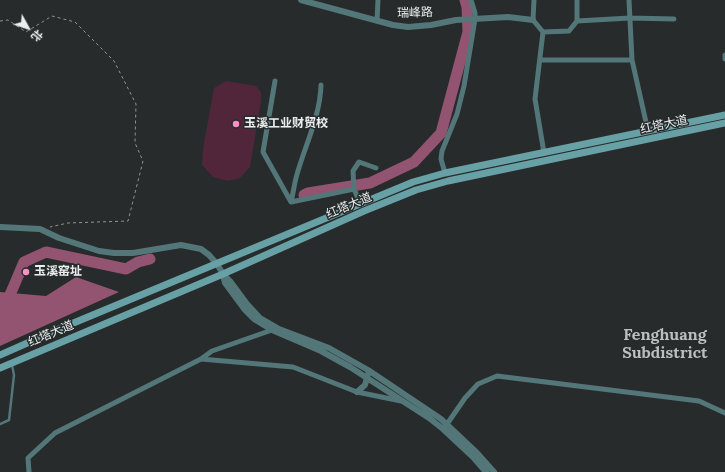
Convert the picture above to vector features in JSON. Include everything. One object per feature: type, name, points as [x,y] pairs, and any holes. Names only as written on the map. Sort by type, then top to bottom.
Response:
[{"type":"main road","name":"红塔大道","points":[[0,355],[413,182],[445,173],[725,115]]},
{"type":"main road","name":"红塔大道","points":[[0,368],[223,274],[364,211],[416,190],[448,181],[725,123]]},
{"type":"street","name":"瑞峰路","points":[[301,0],[377,21],[408,27],[474,19],[508,17],[533,20]]},
{"type":"street","points":[[377,21],[378,0]]},
{"type":"street","points":[[445,173],[441,159],[442,151],[457,114],[475,13],[471,0]]},
{"type":"street","points":[[534,0],[533,20],[543,32],[541,60],[535,99],[544,153]]},
{"type":"street","points":[[543,32],[569,31],[577,21],[577,0]]},
{"type":"street","points":[[629,0],[632,60],[648,131]]},
{"type":"street","points":[[577,21],[630,18],[674,19]]},
{"type":"street","points":[[541,60],[632,60]]},
{"type":"street","points":[[275,81],[263,152],[291,202]]},
{"type":"street","points":[[291,202],[296,177],[311,134],[321,97],[321,85]]},
{"type":"street","points":[[360,203],[354,188],[353,171],[359,162],[376,168]]},
{"type":"street","points":[[291,202],[354,188]]},
{"type":"street","points":[[0,226],[40,229],[59,238],[99,251],[114,253],[133,253],[181,245],[201,249],[217,264],[223,274],[225,284],[254,319],[321,352],[368,378],[429,418],[445,426],[477,453],[494,472]]},
{"type":"street","points":[[29,472],[28,458],[54,433],[201,359],[212,351],[273,329],[329,348],[368,370],[429,410],[486,472]]},
{"type":"street","points":[[201,359],[293,367],[356,392],[404,402]]},
{"type":"street","points":[[356,392],[365,385],[368,378],[368,370]]},
{"type":"street","points":[[445,426],[465,398],[478,384],[497,376],[699,401],[725,413]]},
{"type":"lane","points":[[0,424],[9,420],[14,375],[12,363]]},
{"type":"path","points":[[0,21],[8,20],[26,32],[52,16],[75,22],[114,61],[136,104],[136,143],[143,161],[128,221],[68,222],[40,229]]},
{"type":"shaded area","points":[[226,81],[256,86],[261,92],[261,101],[250,167],[240,178],[228,181],[213,177],[202,165],[203,149],[214,88]]},
{"type":"shaded area","points":[[76,277],[119,292],[0,346],[0,292],[46,296]]},
{"type":"waterway","points":[[304,195],[308,193],[370,183],[414,162],[441,133],[468,32],[467,7],[465,0]]},
{"type":"waterway","points":[[7,302],[24,262],[46,252],[126,269],[138,262],[150,259]]},
{"type":"place","name":"玉溪工业财贸校","points":[[236,124]]},
{"type":"place","name":"玉溪窑址","points":[[26,272]]},
{"type":"district","name":"Fenghuang Subdistrict","points":[[665,344]]}]
